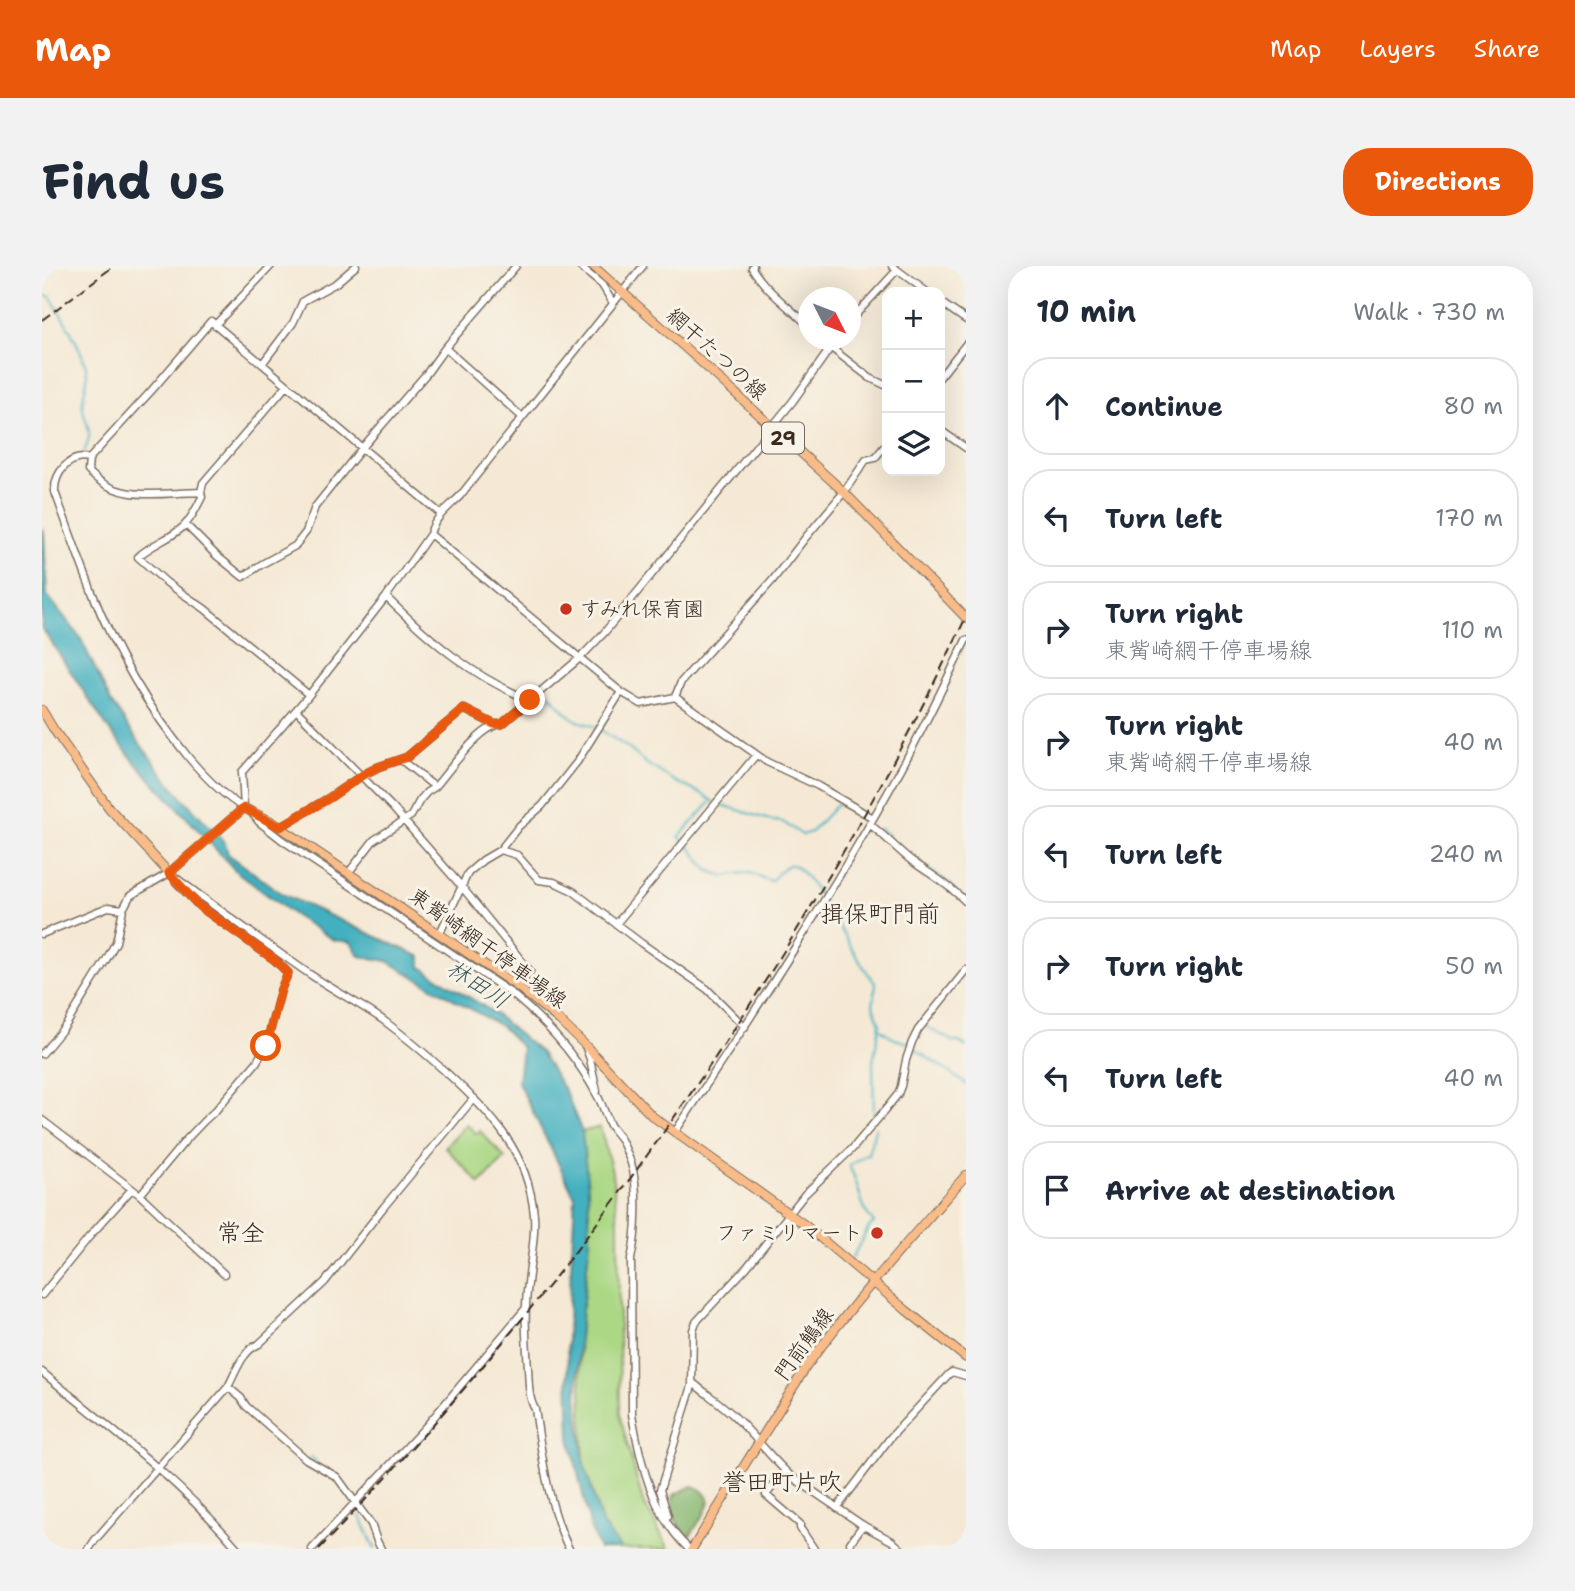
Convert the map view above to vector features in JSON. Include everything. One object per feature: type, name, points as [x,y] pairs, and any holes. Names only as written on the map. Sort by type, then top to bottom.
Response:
[{"type":"main road","name":"網干たつの線","points":[[593,266],[844,492],[966,618]]},
{"type":"main road","points":[[42,710],[109,808],[169,873],[247,809]]},
{"type":"main road","name":"東觜崎網干停車場線","points":[[247,809],[349,872],[518,986],[584,1044],[652,1116],[789,1212],[966,1358]]},
{"type":"main road","name":"門前鵤線","points":[[690,1549],[806,1367],[873,1283],[966,1175]]},
{"type":"street","points":[[215,325],[271,266]]},
{"type":"street","points":[[262,364],[293,323],[303,301],[336,283],[356,266]]},
{"type":"street","points":[[186,524],[243,578],[295,546],[306,532],[315,507],[427,373],[444,348],[516,266]]},
{"type":"street","points":[[579,266],[602,285],[613,303]]},
{"type":"street","points":[[247,809],[242,772],[309,695],[386,597],[441,514],[460,496],[643,266]]},
{"type":"street","points":[[753,266],[756,274],[774,295],[798,316]]},
{"type":"street","points":[[861,308],[894,268],[921,287]]},
{"type":"street","points":[[945,305],[966,320]]},
{"type":"street","points":[[201,492],[132,494],[109,487],[88,471],[89,459],[211,321],[441,514]]},
{"type":"street","points":[[945,371],[966,344]]},
{"type":"street","points":[[444,348],[522,416]]},
{"type":"street","points":[[280,827],[361,776],[407,757],[464,709],[494,724],[502,724],[580,658],[604,633],[793,401],[828,350]]},
{"type":"street","points":[[834,350],[870,378],[882,384]]},
{"type":"street","points":[[287,385],[203,483],[202,497],[186,524],[138,557],[167,583],[205,608],[309,695]]},
{"type":"street","points":[[945,433],[966,448]]},
{"type":"street","points":[[675,697],[681,682],[772,581],[844,492],[866,460],[875,458],[882,449]]},
{"type":"street","points":[[89,459],[82,457],[71,461],[61,470],[55,483],[55,492],[101,613],[128,667],[175,741],[209,781],[233,802],[247,809],[282,840],[511,993],[532,1010],[578,1064],[598,1097],[632,1166],[636,1191],[631,1259],[632,1414],[651,1492],[670,1528],[690,1549]]},
{"type":"street","points":[[430,534],[621,692],[641,704],[675,697],[756,755],[780,770],[818,786],[871,821],[910,860],[940,878],[966,902]]},
{"type":"street","points":[[386,597],[437,646],[466,667],[493,684],[530,700]]},
{"type":"street","points":[[675,1132],[830,892],[902,767],[966,640]]},
{"type":"street","points":[[440,933],[468,873],[500,850],[519,826],[542,806],[577,762],[621,692]]},
{"type":"street","points":[[296,709],[405,821],[530,971],[518,986]]},
{"type":"street","points":[[349,872],[374,840],[411,816],[427,792],[435,787],[477,737],[494,724]]},
{"type":"street","points":[[616,924],[756,755]]},
{"type":"street","points":[[401,760],[435,787]]},
{"type":"street","points":[[500,850],[517,855],[539,880],[573,891],[707,989],[745,1027]]},
{"type":"street","points":[[42,1054],[66,1025],[106,960],[116,942],[123,909],[130,896],[169,873]]},
{"type":"street","points":[[169,873],[312,975],[381,1019],[424,1052],[474,1098],[497,1123],[512,1145],[529,1186],[534,1216],[534,1244],[526,1308],[531,1394],[551,1494],[569,1549]]},
{"type":"street","points":[[140,1195],[185,1140],[216,1110],[256,1063],[266,1046],[288,973],[275,960],[199,906],[169,873]]},
{"type":"street","points":[[42,933],[108,907],[123,909]]},
{"type":"street","points":[[670,1528],[660,1490],[692,1382],[693,1330],[696,1322],[747,1266],[789,1212],[853,1147],[898,1094],[912,1042],[918,1030],[966,970]]},
{"type":"street","points":[[584,1044],[598,1097]]},
{"type":"street","points":[[89,1549],[228,1387],[252,1347],[259,1344],[325,1282],[474,1098]]},
{"type":"street","points":[[42,1120],[140,1195],[224,1274]]},
{"type":"street","points":[[42,1295],[131,1190]]},
{"type":"street","points":[[312,1549],[428,1424],[526,1308]]},
{"type":"street","points":[[42,1372],[158,1468],[238,1549]]},
{"type":"street","points":[[837,1508],[890,1438],[948,1374],[952,1372],[966,1376]]},
{"type":"street","points":[[692,1382],[722,1405],[785,1471],[901,1549]]},
{"type":"street","points":[[228,1387],[306,1459],[337,1477],[371,1524],[382,1549]]},
{"type":"street","points":[[785,1471],[766,1495],[800,1524],[814,1549]]},
{"type":"street","points":[[850,1549],[850,1543],[863,1525]]},
{"type":"green space","points":[[466,1124],[477,1134],[480,1131],[505,1158],[480,1184],[445,1147]]},
{"type":"green space","points":[[600,1127],[612,1172],[618,1222],[620,1417],[643,1502],[669,1549],[621,1549],[602,1524],[584,1464],[579,1337],[590,1239],[582,1132]]},
{"type":"green space","points":[[692,1486],[700,1489],[710,1501],[689,1537],[680,1527],[672,1508],[674,1495]]},
{"type":"water","points":[[42,528],[47,595],[80,637],[111,702],[143,748],[178,793],[225,843],[228,854],[282,894],[421,957],[421,967],[491,1011],[541,1053],[566,1093],[582,1132],[588,1187],[590,1239],[579,1337],[577,1399],[584,1464],[602,1524],[621,1549],[599,1549],[591,1530],[570,1438],[567,1339],[575,1197],[518,1082],[522,1048],[502,1027],[387,961],[360,956],[351,942],[334,940],[295,916],[236,871],[135,762],[107,727],[42,628]]},
{"type":"waterway","points":[[42,296],[50,296],[73,335],[86,368],[83,405],[89,434],[84,452]]},
{"type":"waterway","points":[[548,693],[571,717],[596,727]]},
{"type":"waterway","points":[[601,730],[647,764],[714,802]]},
{"type":"waterway","points":[[683,840],[679,837],[710,803]]},
{"type":"waterway","points":[[719,804],[783,822],[802,835],[811,832],[836,805],[848,807]]},
{"type":"waterway","points":[[853,810],[868,821]]},
{"type":"waterway","points":[[879,828],[888,835]]},
{"type":"waterway","points":[[687,844],[708,870],[720,875],[750,873],[771,881],[784,867],[793,865],[802,872],[821,898]]},
{"type":"waterway","points":[[924,866],[951,884]]},
{"type":"waterway","points":[[824,903],[876,984],[873,1005],[879,1028],[895,1039],[908,1043]]},
{"type":"waterway","points":[[925,1026],[966,1046]]},
{"type":"waterway","points":[[874,1118],[873,1062],[879,1030]]},
{"type":"waterway","points":[[912,1047],[966,1084]]},
{"type":"waterway","points":[[852,1258],[869,1227],[874,1223],[865,1210],[849,1166],[868,1154],[876,1126]]},
{"type":"waterway","points":[[311,1457],[316,1461]]},
{"type":"waterway","points":[[360,1515],[375,1549]]},
{"type":"railway","points":[[42,320],[114,266]]},
{"type":"railway","points":[[319,1549],[415,1445],[508,1337],[596,1224],[680,1109],[759,990],[834,868],[903,744],[966,617]]},
{"type":"place","name":"すみれ保育園","points":[[566,609]]},
{"type":"place","name":"ファミリマート","points":[[877,1233]]},
{"type":"district","name":"揖保町門前","points":[[880,914]]},
{"type":"district","name":"常全","points":[[241,1233]]},
{"type":"district","name":"誉田町片吹","points":[[782,1482]]},
{"type":"route","points":[[266,1046],[288,973],[275,960],[199,906],[169,873],[244,808],[280,827],[361,776],[407,757],[464,709],[494,724],[502,724],[530,700]]},
{"type":"water label","name":"林田川","points":[[478,984]]}]
